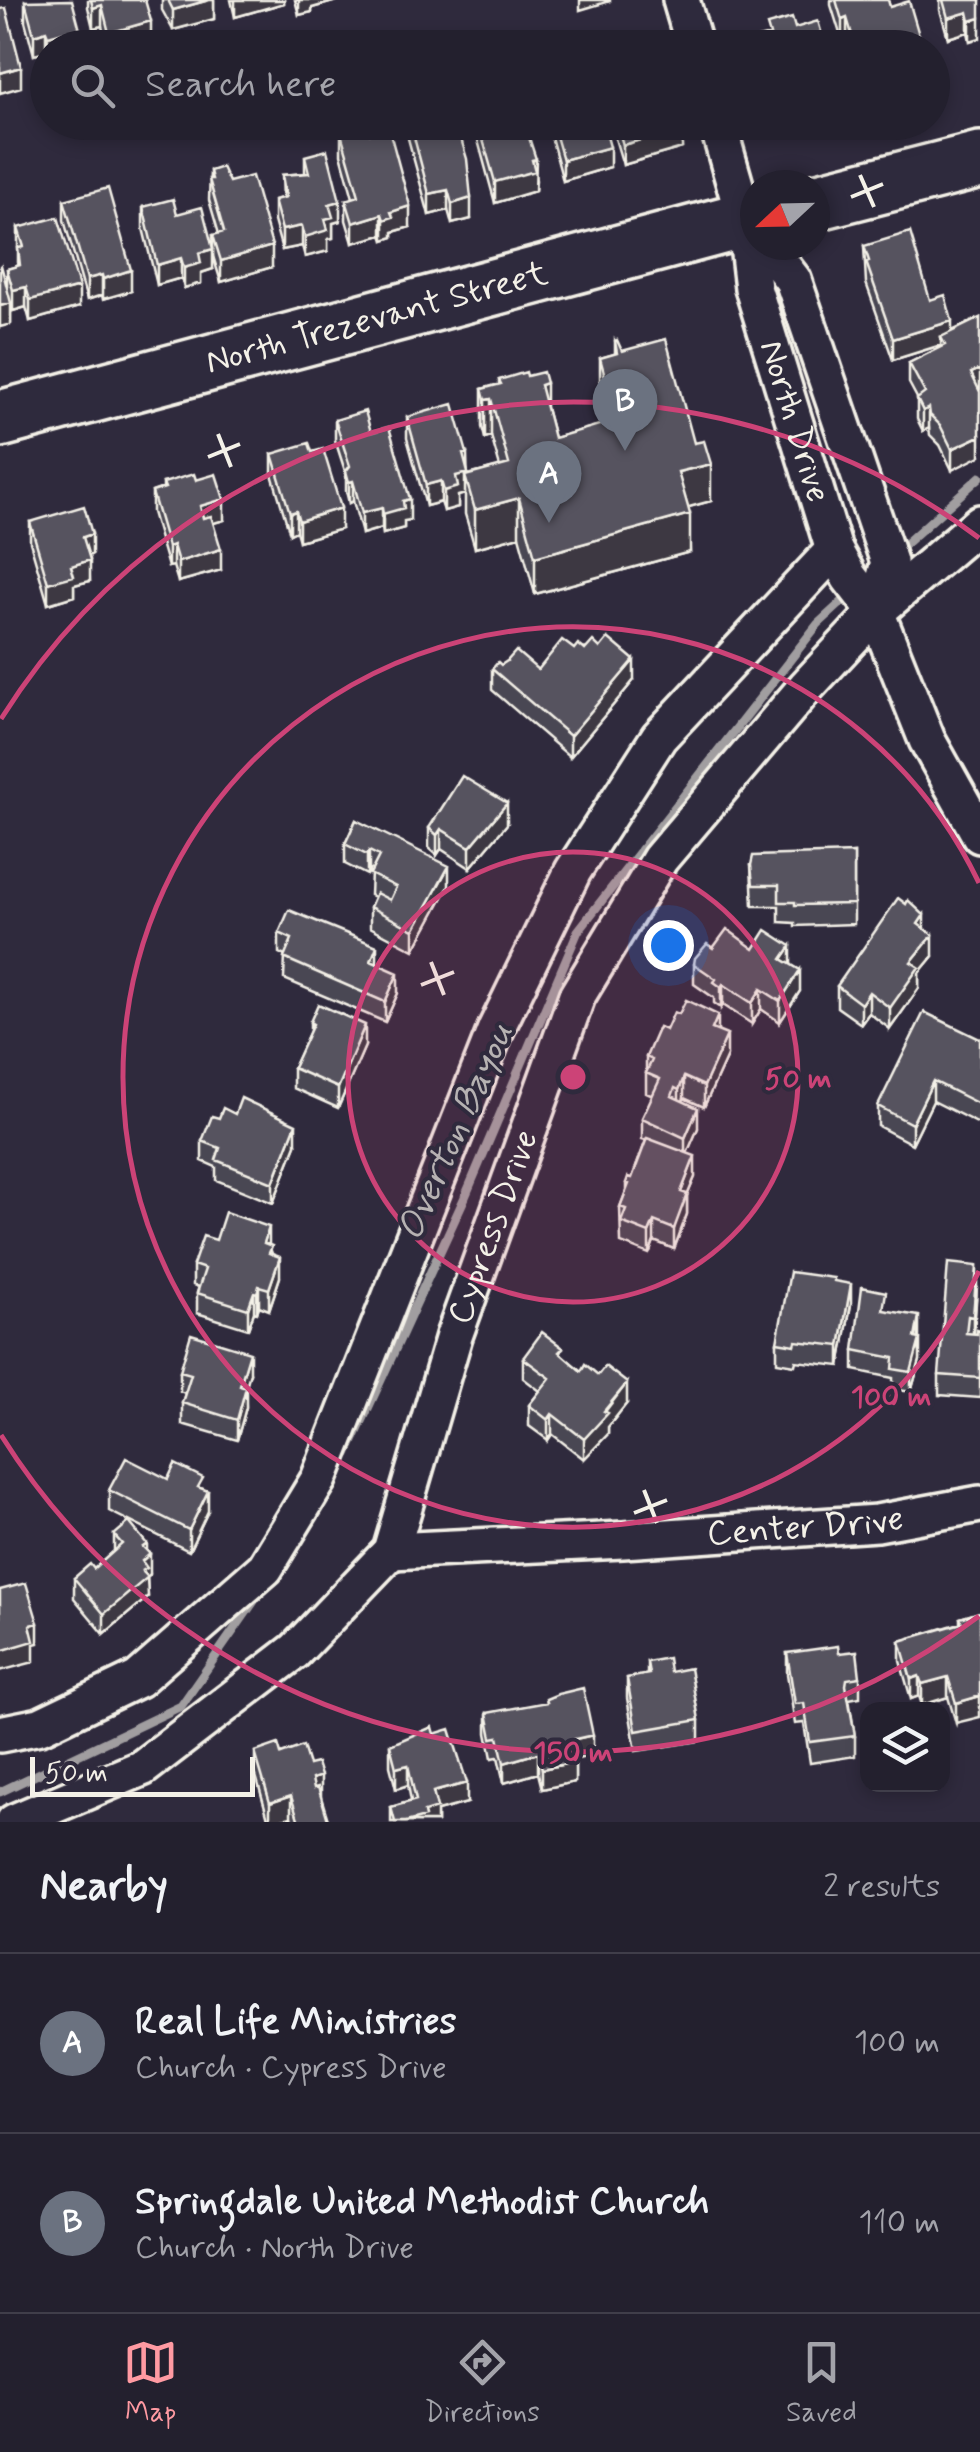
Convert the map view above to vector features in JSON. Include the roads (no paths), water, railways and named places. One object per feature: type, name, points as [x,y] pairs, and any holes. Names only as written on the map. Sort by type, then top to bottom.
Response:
[{"type":"main road","points":[[830,198],[980,160]]},
{"type":"main road","name":"North Trezevant Street","points":[[0,419],[740,232]]},
{"type":"street","points":[[681,0],[690,30]]},
{"type":"street","name":"North Drive","points":[[723,140],[740,186]]},
{"type":"street","name":"North Drive","points":[[754,260],[753,288],[928,740],[980,835]]},
{"type":"street","name":"North Drive","points":[[778,260],[793,280],[866,578]]},
{"type":"street","name":"Cypress Drive","points":[[0,1734],[40,1726],[138,1679],[265,1568],[319,1479],[496,1030],[573,871],[659,736],[866,578],[980,523]]},
{"type":"street","name":"Cypress Drive","points":[[14,1822],[142,1768],[294,1651],[391,1552],[454,1336],[577,996],[660,859],[806,687],[866,578]]},
{"type":"street","name":"Center Drive","points":[[391,1552],[876,1522],[980,1504]]},
{"type":"waterway","name":"Overton Bayou","points":[[894,554],[980,477]]},
{"type":"waterway","name":"Overton Bayou","points":[[347,1454],[465,1197],[578,931],[818,624],[853,592]]},
{"type":"waterway","name":"Overton Bayou","points":[[0,1792],[181,1706],[259,1594]]},
{"type":"place","name":"Springdale United Methodist Church","points":[[625,451]]},
{"type":"place","name":"Real Life Ministries","points":[[549,523]]}]
